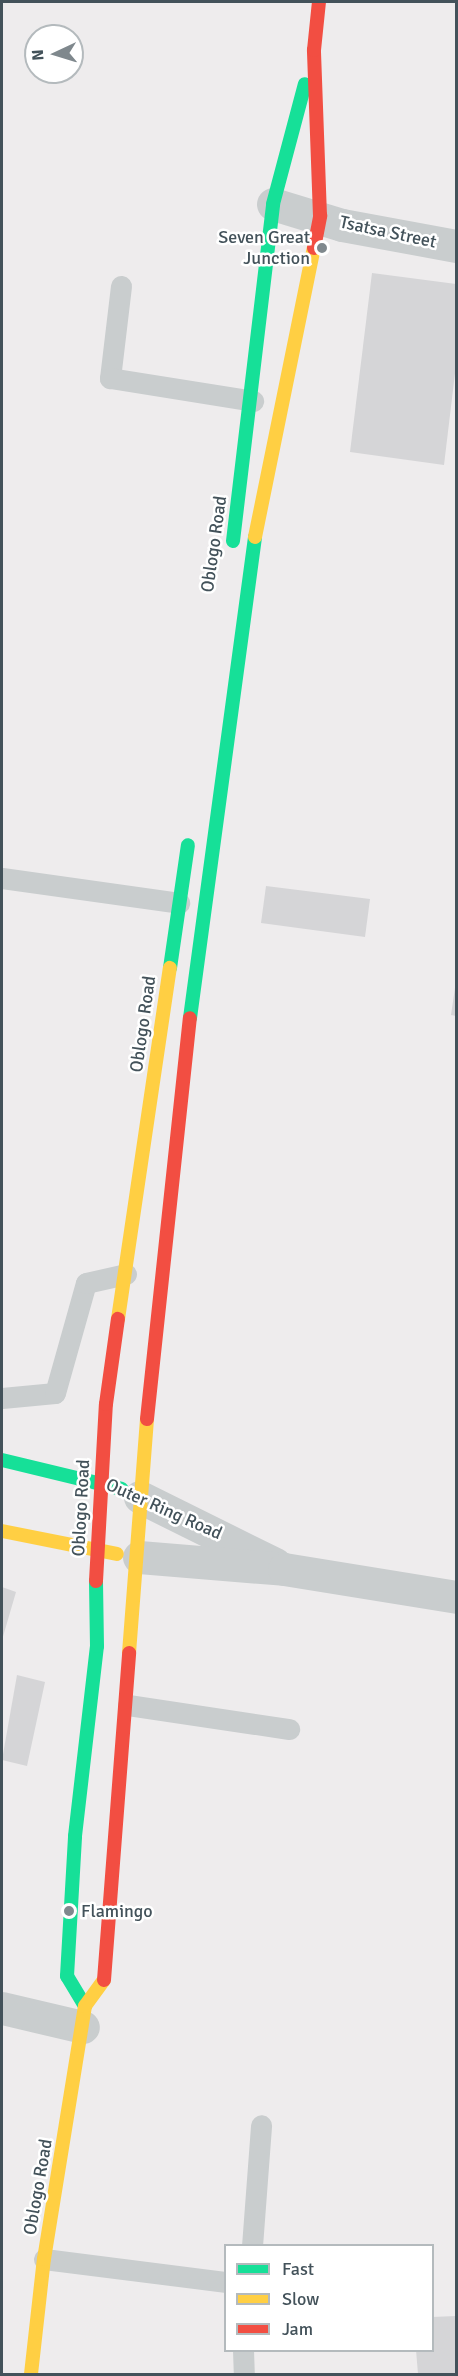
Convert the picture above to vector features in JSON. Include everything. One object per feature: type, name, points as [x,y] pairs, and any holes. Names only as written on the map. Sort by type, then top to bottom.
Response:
[{"type":"main road","name":"Oblogo Road","points":[[31,2374],[44,2259],[84,2017],[105,1979],[139,1557],[140,1497],[171,1171],[244,586],[320,216],[314,50],[319,2]]},
{"type":"main road","name":"Oblogo Road","points":[[231,553],[254,401],[273,204],[314,50]]},
{"type":"main road","name":"Oblogo Road","points":[[84,2017],[67,1976],[75,1836],[97,1646],[96,1551],[106,1404],[189,833]]},
{"type":"main road","name":"Outer Ring Road","points":[[2,1460],[101,1480],[140,1497]]},
{"type":"main road","name":"Outer Ring Road","points":[[2,1531],[96,1551],[139,1557]]},
{"type":"street","name":"Tsatsa Street","points":[[273,204],[456,246]]},
{"type":"street","name":"Outer Ring Road","points":[[140,1497],[284,1569]]},
{"type":"street","name":"Outer Ring Road","points":[[139,1557],[284,1569],[456,1597]]},
{"type":"street","points":[[2,2008],[84,2017]]},
{"type":"lane","points":[[121,286],[110,378],[254,401]]},
{"type":"lane","points":[[2,878],[179,903]]},
{"type":"lane","points":[[2,1398],[54,1393],[86,1284],[126,1274]]},
{"type":"lane","points":[[128,1705],[289,1729]]},
{"type":"lane","points":[[252,2244],[261,2125]]},
{"type":"lane","points":[[44,2259],[224,2282]]},
{"type":"lane","points":[[243,2352],[244,2374]]},
{"type":"building","points":[[372,273],[456,284],[456,365],[444,465],[350,452]]},
{"type":"building","points":[[266,886],[370,899],[365,937],[261,923]]},
{"type":"building","points":[[456,981],[456,1016],[451,1015]]},
{"type":"building","points":[[2,1587],[16,1592],[2,1640]]},
{"type":"building","points":[[17,1675],[45,1682],[27,1766],[2,1760]]},
{"type":"building","points":[[456,2316],[456,2374],[418,2374],[416,2352],[434,2352],[434,2317]]},
{"type":"traffic: fast","points":[[233,541],[273,204],[305,84]]},
{"type":"traffic: fast","points":[[190,1018],[255,537]]},
{"type":"traffic: fast","points":[[170,968],[188,845]]},
{"type":"traffic: fast","points":[[2,1460],[122,1489]]},
{"type":"traffic: fast","points":[[85,2006],[67,1976],[75,1836],[97,1646],[96,1581]]},
{"type":"traffic: slow","points":[[255,537],[314,248]]},
{"type":"traffic: slow","points":[[118,1319],[170,968]]},
{"type":"traffic: slow","points":[[129,1653],[147,1419]]},
{"type":"traffic: slow","points":[[2,1531],[117,1554]]},
{"type":"traffic: slow","points":[[31,2374],[44,2259],[85,2006],[104,1980]]},
{"type":"traffic: jam","points":[[314,248],[320,216],[314,50],[319,2]]},
{"type":"traffic: jam","points":[[147,1419],[190,1018]]},
{"type":"traffic: jam","points":[[96,1581],[106,1404],[118,1319]]},
{"type":"traffic: jam","points":[[104,1980],[129,1653]]},
{"type":"place","name":"Seven Great Junction","points":[[322,248]]},
{"type":"place","name":"Flamingo","points":[[69,1911]]}]
